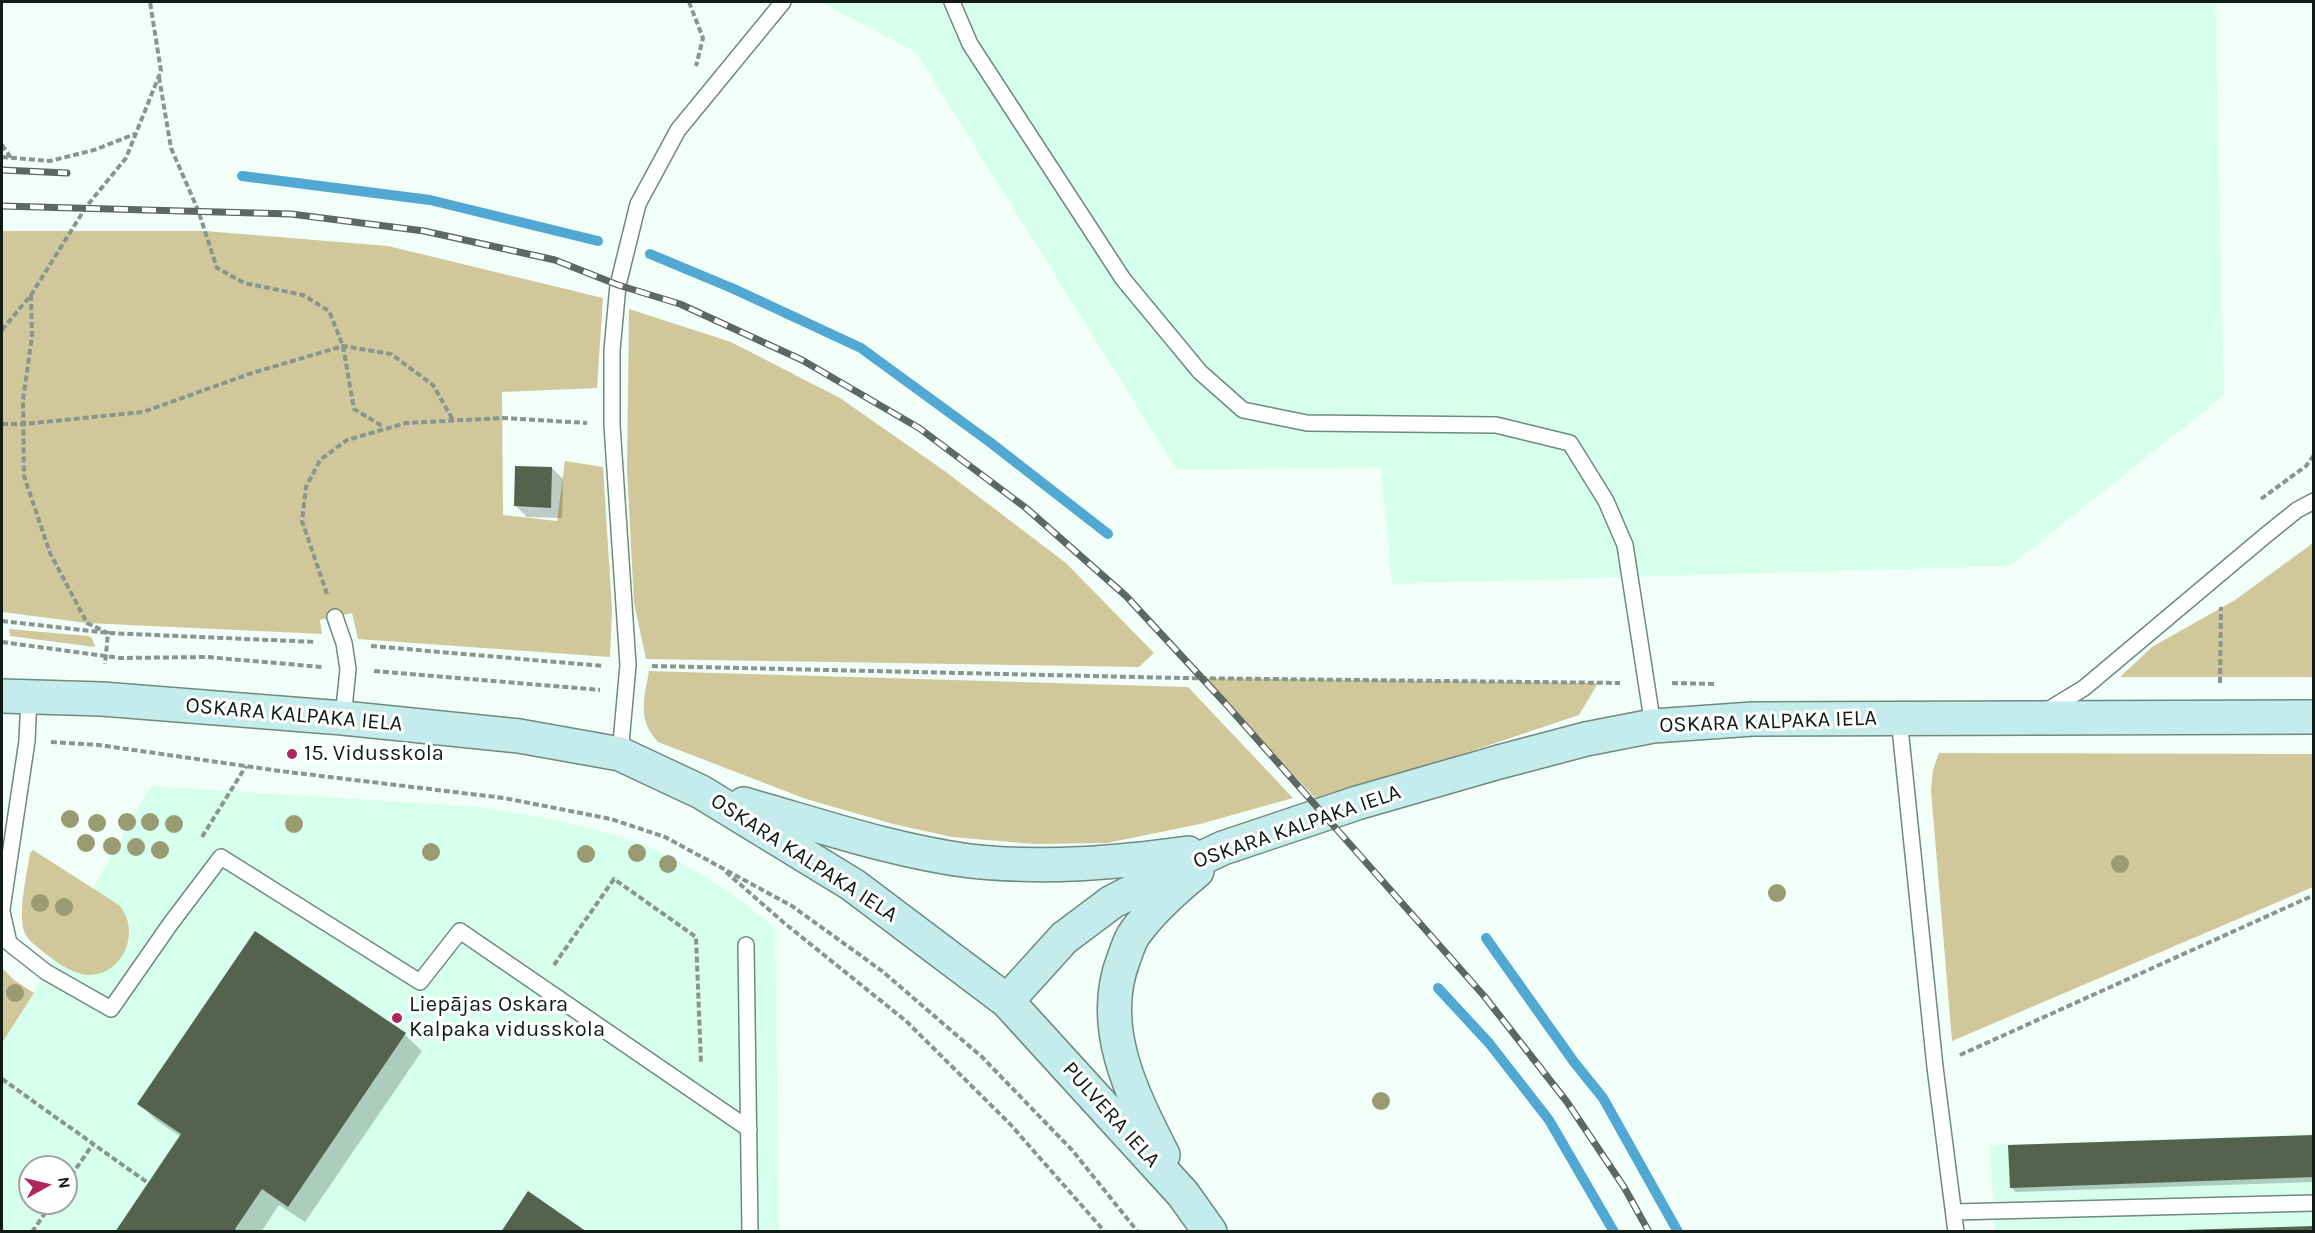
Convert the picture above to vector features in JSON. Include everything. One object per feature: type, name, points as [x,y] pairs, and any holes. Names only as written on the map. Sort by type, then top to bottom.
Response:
[{"type":"street","name":"OSKARA KALPAKA IELA","points":[[15,696],[102,699],[343,718],[519,736],[620,754],[701,792],[853,885],[1007,1001],[1064,938],[1112,902],[1161,877],[1223,849],[1346,807],[1586,739],[1653,726],[1753,719],[2313,717]]},
{"type":"street","points":[[701,792],[891,845],[969,861],[1037,865],[1116,863],[1223,849]]},
{"type":"street","points":[[1182,1194],[1135,1100],[1118,1051],[1114,1011],[1118,974],[1133,934],[1170,893],[1223,849]]},
{"type":"street","name":"PULVERA IELA","points":[[1007,1001],[1182,1194],[1210,1232]]},
{"type":"lane","points":[[620,754],[628,665],[612,424],[612,350],[618,285],[638,204],[678,130],[783,2]]},
{"type":"lane","points":[[952,2],[970,44],[1123,279],[1200,372],[1244,410],[1307,423],[1496,425],[1570,443],[1606,501],[1625,545],[1653,726]]},
{"type":"lane","points":[[2019,718],[2039,714],[2070,698],[2297,510],[2313,501]]},
{"type":"lane","points":[[335,617],[344,643],[348,669],[343,718]]},
{"type":"lane","points":[[15,696],[27,741],[2,910],[9,943],[46,972],[111,1009],[222,857],[420,982],[460,931],[749,1129]]},
{"type":"lane","points":[[1899,718],[1935,1067],[1956,1232]]},
{"type":"lane","points":[[746,945],[750,1232]]},
{"type":"lane","points":[[1954,1212],[2313,1203]]},
{"type":"path","points":[[2,330],[31,295],[86,207],[126,158],[161,71],[150,2]]},
{"type":"path","points":[[689,2],[703,38],[695,68]]},
{"type":"path","points":[[159,77],[171,148],[198,210],[217,268],[244,283],[303,295],[329,311],[343,346],[354,409],[385,428]]},
{"type":"path","points":[[2,157],[50,161],[94,150],[136,133]]},
{"type":"path","points":[[2,145],[11,158]]},
{"type":"path","points":[[31,295],[32,336],[23,400],[24,476],[50,553],[87,623],[108,633]]},
{"type":"path","points":[[2,424],[24,424],[143,412],[252,373],[343,346],[391,354],[433,385],[453,420]]},
{"type":"path","points":[[335,617],[302,521],[306,487],[320,460],[347,440],[406,423],[453,420],[503,418],[612,424]]},
{"type":"path","points":[[2261,499],[2306,466],[2313,455]]},
{"type":"path","points":[[2306,466],[2313,465]]},
{"type":"path","points":[[2220,685],[2221,573]]},
{"type":"path","points":[[2,621],[108,633],[344,643],[609,666],[1180,678],[1717,684]]},
{"type":"path","points":[[104,666],[108,633]]},
{"type":"path","points":[[2,642],[106,656],[207,657],[596,690],[627,687]]},
{"type":"path","points":[[27,741],[99,745],[504,798],[611,819],[665,837],[792,906],[882,971],[982,1057],[1072,1150],[1138,1232]]},
{"type":"path","points":[[216,864],[196,846],[246,766]]},
{"type":"path","points":[[719,866],[783,922],[906,1021],[1010,1124],[1105,1232]]},
{"type":"path","points":[[540,986],[614,879],[696,937],[702,1096]]},
{"type":"path","points":[[1935,1067],[2313,895]]},
{"type":"path","points":[[2,1079],[148,1183]]},
{"type":"path","points":[[78,1166],[93,1144]]},
{"type":"path","points":[[32,1232],[44,1215]]},
{"type":"shaded area","points":[[821,2],[2215,2],[2224,395],[2010,566],[1392,584],[1381,467],[1177,470],[916,52]]},
{"type":"shaded area","points":[[2,231],[205,231],[388,246],[603,298],[597,388],[502,392],[503,515],[557,521],[565,461],[603,467],[612,609],[610,657],[358,639],[352,613],[320,620],[322,634],[87,623],[2,612]]},
{"type":"shaded area","points":[[629,309],[731,342],[840,398],[946,472],[1066,563],[1154,653],[1139,667],[646,659],[634,603],[627,470]]},
{"type":"shaded area","points":[[2313,543],[2313,677],[2120,677],[2152,647],[2235,600]]},
{"type":"shaded area","points":[[9,629],[88,636],[92,638],[95,647],[10,636]]},
{"type":"shaded area","points":[[649,671],[1188,687],[1293,798],[1200,824],[1107,843],[1035,844],[952,837],[893,824],[806,799],[658,742],[651,734],[645,717],[644,700]]},
{"type":"shaded area","points":[[1202,678],[1598,683],[1579,715],[1319,802]]},
{"type":"shaded area","points":[[1939,753],[2313,754],[2313,887],[1952,1041],[1931,790],[1933,770]]},
{"type":"shaded area","name":"Liepājas Oskara Kalpaka vidusskola","points":[[151,786],[481,807],[556,820],[612,834],[671,857],[727,890],[775,928],[779,1231],[2,1231],[2,1043],[34,993]]},
{"type":"shaded area","points":[[33,850],[119,905],[126,917],[129,930],[128,943],[123,955],[105,972],[92,975],[70,970],[37,947],[26,935],[22,923],[22,903],[30,853]]},
{"type":"shaded area","points":[[2,968],[14,980],[34,993],[2,1043]]},
{"type":"shaded area","points":[[2313,1134],[2313,1231],[1995,1231],[1990,1145]]},
{"type":"building","points":[[515,466],[552,467],[551,508],[514,506]]},
{"type":"building","points":[[255,931],[406,1033],[288,1207],[262,1189],[235,1229],[238,1232],[115,1232],[181,1134],[137,1104]]},
{"type":"building","points":[[2314,1135],[2314,1177],[2010,1188],[2008,1145]]},
{"type":"building","points":[[528,1191],[587,1232],[501,1232]]},
{"type":"building","points":[[2314,1226],[2314,1232],[2183,1232],[2183,1230]]},
{"type":"waterway","points":[[242,176],[430,200],[598,241]]},
{"type":"waterway","points":[[650,254],[734,289],[861,348],[991,443],[1108,534]]},
{"type":"waterway","points":[[1486,938],[1574,1062],[1603,1098],[1678,1232]]},
{"type":"waterway","points":[[1438,988],[1489,1043],[1549,1120],[1614,1232]]},
{"type":"railway","points":[[2,170],[67,173]]},
{"type":"railway","points":[[2,206],[291,214],[424,231],[555,260],[618,285],[680,304],[802,360],[919,428],[1026,508],[1126,596],[1225,703],[1485,997],[1567,1102],[1624,1187],[1649,1232]]},
{"type":"place","name":"15. Vidusskola","points":[[292,754]]},
{"type":"place","name":"Liepājas Oskara Kalpaka vidusskola","points":[[397,1018]]}]
